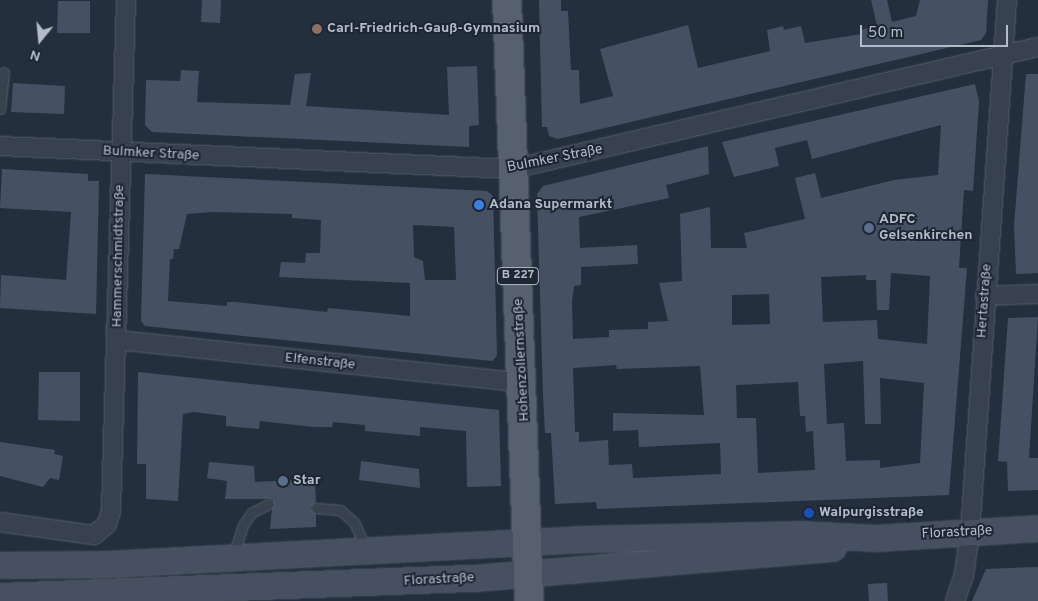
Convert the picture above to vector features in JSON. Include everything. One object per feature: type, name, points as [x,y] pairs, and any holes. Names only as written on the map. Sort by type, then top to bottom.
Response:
[{"type":"main road","name":"Hohenzollernstraße","points":[[507,0],[512,169],[523,383],[529,601]]},
{"type":"main road","name":"Florastraße","points":[[0,565],[233,558],[528,543],[798,534],[876,538],[1038,528]]},
{"type":"main road","name":"Florastraße","points":[[0,596],[266,588],[528,574],[825,550],[876,538]]},
{"type":"street","name":"Hammerschmidtstraße","points":[[0,522],[94,535],[107,524],[111,511],[126,0]]},
{"type":"street","name":"Hertastraße","points":[[956,601],[970,532],[1007,0]]},
{"type":"street","name":"Bulmker Straße","points":[[0,146],[512,169],[1038,48]]},
{"type":"street","points":[[985,296],[1038,294]]},
{"type":"street","name":"Elfenstraße","points":[[117,340],[523,383]]},
{"type":"lane","points":[[0,108],[4,72]]},
{"type":"lane","points":[[233,558],[243,525],[251,513],[269,504]]},
{"type":"lane","points":[[316,508],[340,510],[354,522],[367,551]]},
{"type":"building","points":[[202,0],[221,0],[220,23],[201,22]]},
{"type":"building","points":[[539,0],[561,0],[561,11],[568,11],[571,70],[579,70],[580,104],[613,96],[600,49],[688,25],[698,68],[770,51],[767,30],[783,26],[784,30],[801,26],[805,43],[861,34],[860,30],[877,26],[871,0],[887,0],[892,22],[916,16],[920,0],[988,0],[986,33],[981,40],[558,139],[549,136],[547,127],[542,127]]},
{"type":"building","points":[[58,1],[90,1],[90,33],[57,33]]},
{"type":"building","points":[[477,66],[479,125],[469,126],[469,147],[152,132],[145,125],[146,80],[180,81],[181,70],[199,71],[197,102],[290,105],[295,74],[311,73],[306,106],[449,115],[447,67]]},
{"type":"building","points":[[1026,74],[1038,74],[1038,273],[1016,274],[1014,226]]},
{"type":"building","points":[[13,83],[65,86],[64,114],[11,112]]},
{"type":"building","points":[[975,84],[979,101],[973,191],[964,190],[959,268],[967,268],[949,495],[597,509],[596,502],[555,504],[551,433],[545,433],[543,395],[537,194],[543,186],[708,146],[709,174],[666,185],[669,198],[579,217],[580,248],[637,245],[638,264],[581,267],[581,285],[574,286],[572,302],[573,339],[609,337],[609,330],[648,329],[648,322],[668,321],[659,283],[682,281],[680,214],[710,207],[711,248],[747,248],[744,233],[805,219],[795,178],[815,173],[821,198],[894,180],[938,175],[941,125],[812,159],[807,140],[775,148],[779,166],[734,177],[722,142]],"holes":[[[891,273],[930,276],[927,344],[878,339],[877,320],[823,322],[821,277],[866,275],[866,280],[876,280],[877,310],[889,310]],[[769,294],[770,324],[732,325],[732,295]],[[863,361],[865,424],[881,424],[880,378],[924,383],[920,463],[880,468],[880,460],[846,461],[844,423],[827,424],[824,364]],[[616,365],[617,369],[700,366],[704,415],[613,413],[613,431],[638,430],[639,447],[720,443],[721,474],[633,478],[632,464],[609,465],[608,440],[579,442],[579,432],[575,432],[573,368]],[[798,382],[800,416],[805,416],[806,432],[813,431],[815,470],[758,473],[756,418],[737,418],[736,385]]]},
{"type":"building","points":[[2,169],[88,174],[88,181],[99,181],[96,314],[0,308],[1,275],[66,280],[71,212],[0,208]]},
{"type":"building","points":[[145,174],[487,191],[493,196],[497,356],[492,361],[145,326],[141,321]],"holes":[[[212,212],[292,214],[292,218],[321,220],[320,253],[306,253],[305,263],[281,262],[279,277],[410,283],[410,316],[328,308],[327,312],[235,302],[227,302],[227,306],[168,301],[170,259],[173,259],[174,249],[179,249],[187,214]],[[413,225],[454,227],[456,280],[425,280],[423,261],[414,257]]]},
{"type":"building","points":[[1038,317],[1029,458],[1038,458],[1038,490],[1008,491],[1007,462],[998,461],[1008,318]]},
{"type":"building","points":[[39,372],[80,372],[80,421],[38,420]]},
{"type":"building","points":[[138,372],[499,410],[501,486],[467,487],[466,431],[420,427],[420,436],[365,431],[365,425],[333,422],[332,427],[314,427],[260,421],[259,429],[226,426],[226,416],[193,412],[183,414],[178,501],[146,499],[146,464],[137,464]]},
{"type":"building","points":[[0,442],[55,450],[54,454],[63,456],[59,480],[50,478],[43,487],[0,476]]},
{"type":"building","points":[[361,461],[419,469],[420,488],[359,480]]},
{"type":"building","points":[[209,462],[254,466],[255,482],[292,480],[315,484],[316,502],[310,508],[316,514],[316,527],[270,529],[273,499],[225,499],[227,481],[207,478]]},
{"type":"building","points":[[1038,567],[1038,601],[972,601],[986,569]]},
{"type":"building","points":[[887,583],[888,601],[869,601],[868,584]]},
{"type":"place","name":"Carl-Friedrich-Gauß-Gymnasium","points":[[317,29]]},
{"type":"place","name":"Adana Supermarkt","points":[[479,205]]},
{"type":"place","name":"ADFC Gelsenkirchen","points":[[869,228]]},
{"type":"place","name":"Star","points":[[283,481]]},
{"type":"place","name":"Walpurgisstraße","points":[[809,513]]}]
